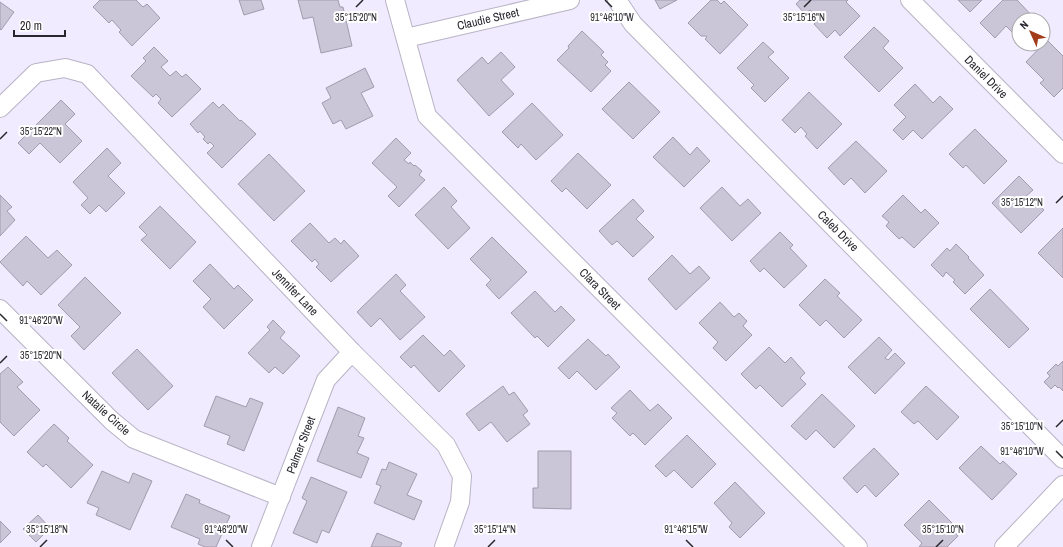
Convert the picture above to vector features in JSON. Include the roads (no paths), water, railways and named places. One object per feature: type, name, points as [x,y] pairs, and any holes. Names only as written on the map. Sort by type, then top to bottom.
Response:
[{"type":"street","name":"Clara Street","points":[[395,0],[427,116],[858,547]]},
{"type":"street","name":"Claudie Street","points":[[406,38],[570,0]]},
{"type":"street","name":"Caleb Drive","points":[[617,0],[632,24],[1063,458]]},
{"type":"street","name":"Daniel Drive","points":[[910,0],[1063,154]]},
{"type":"street","name":"Jennifer Lane","points":[[0,108],[36,73],[65,68],[87,74],[352,352],[446,445],[462,476],[460,502],[444,547]]},
{"type":"street","name":"Natalie Circle","points":[[0,309],[112,421],[134,439],[281,497]]},
{"type":"street","name":"Palmer Street","points":[[262,547],[326,380],[352,352]]},
{"type":"street","points":[[1004,547],[1063,485]]}]
